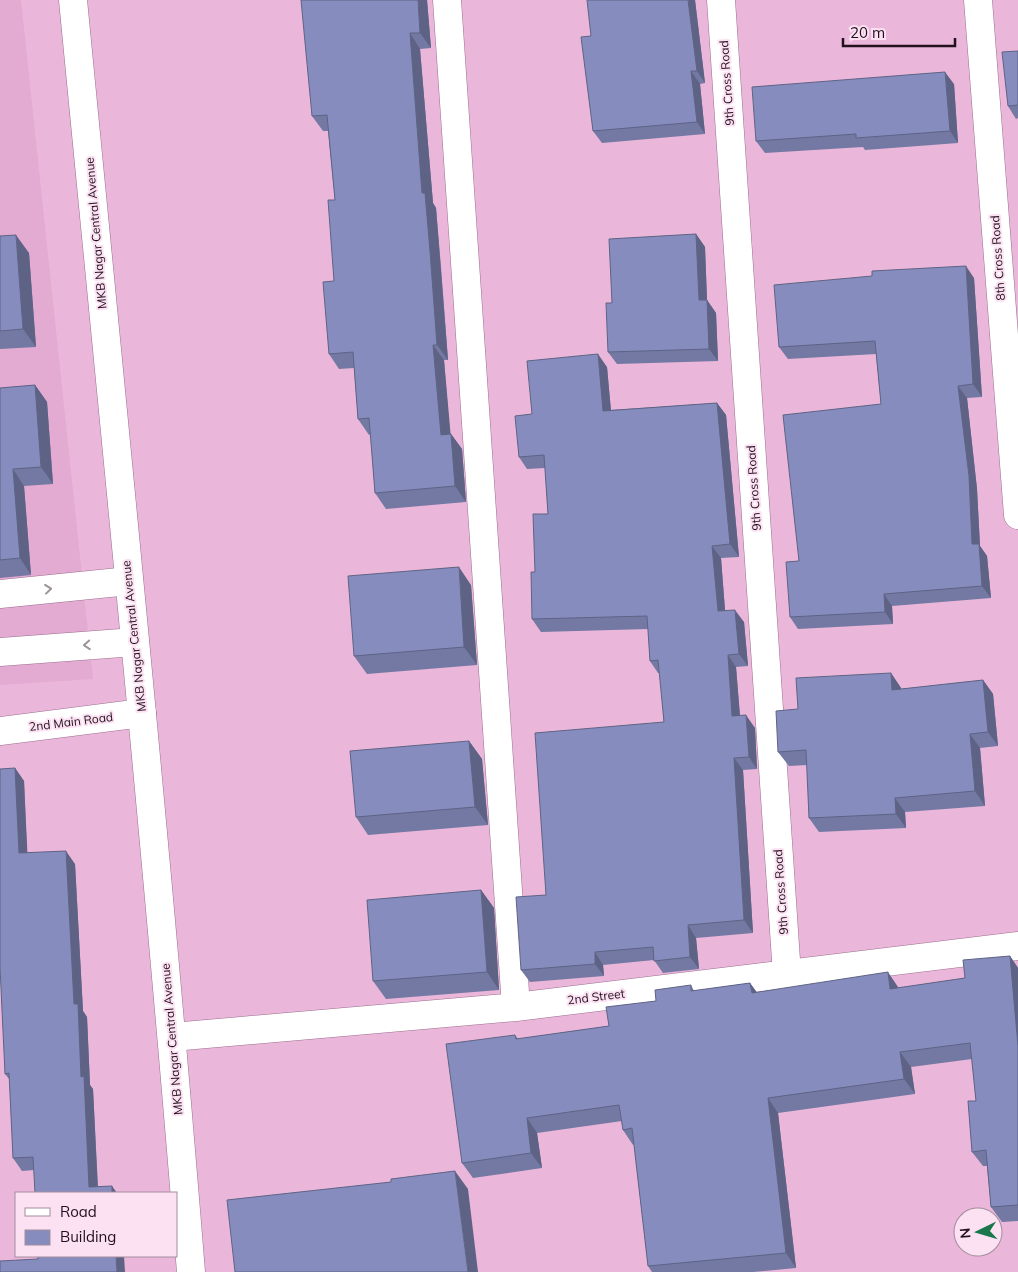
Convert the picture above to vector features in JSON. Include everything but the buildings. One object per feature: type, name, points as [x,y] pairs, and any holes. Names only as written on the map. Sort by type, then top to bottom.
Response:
[{"type":"street","name":"MKB Nagar Central Avenue","points":[[73,0],[142,713],[172,1037],[191,1272]]},
{"type":"street","points":[[447,0],[516,1007]]},
{"type":"street","name":"9th Cross Road","points":[[721,0],[787,975]]},
{"type":"street","name":"8th Cross Road","points":[[978,0],[1018,515]]},
{"type":"street","points":[[0,594],[129,581]]},
{"type":"street","points":[[0,652],[135,642]]},
{"type":"street","name":"2nd Main Road","points":[[0,731],[142,713]]},
{"type":"street","name":"2nd Street","points":[[172,1037],[516,1007],[1018,946]]},
{"type":"shaded area","points":[[0,0],[21,0],[93,679],[0,685]]}]
